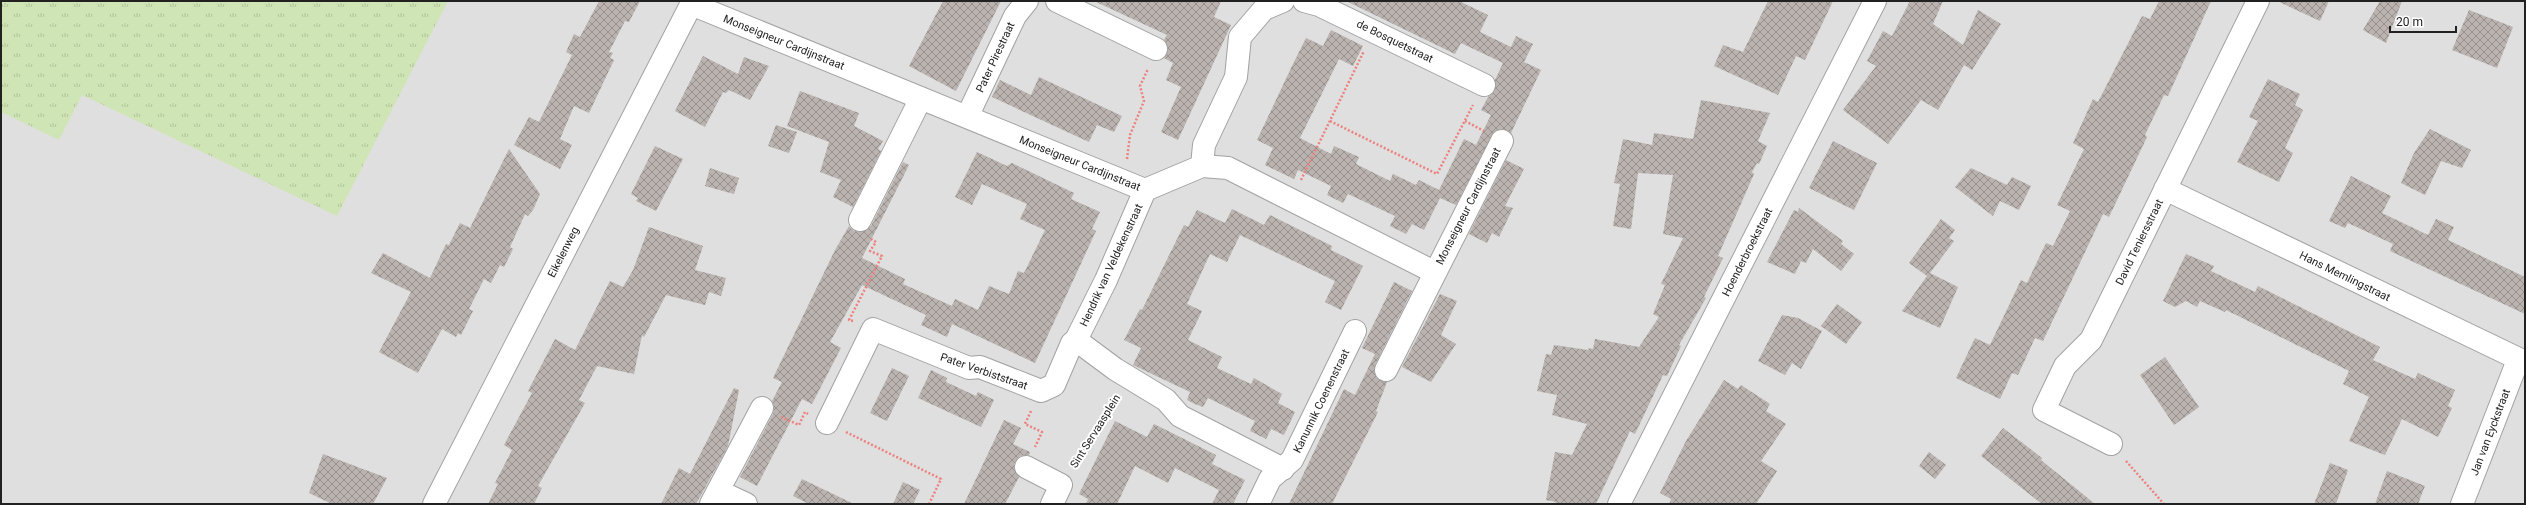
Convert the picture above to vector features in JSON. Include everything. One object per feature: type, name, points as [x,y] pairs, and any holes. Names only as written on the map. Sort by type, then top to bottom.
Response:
[{"type":"street","name":"Pater Pirestraat","points":[[967,117],[1015,16],[1027,1]]},
{"type":"street","points":[[1057,1],[1156,49]]},
{"type":"street","points":[[1202,166],[1204,145],[1236,77],[1240,37],[1264,9],[1283,1]]},
{"type":"street","name":"de Bosquetstraat","points":[[1304,1],[1319,5],[1484,85]]},
{"type":"street","name":"Hoenderbroekstraat","points":[[1619,504],[1875,1]]},
{"type":"street","name":"David Teniersstraat","points":[[2111,444],[2044,410],[2065,366],[2091,340],[2164,189],[2258,1]]},
{"type":"street","name":"Monseigneur Cardijnstraat","points":[[692,3],[1145,190],[1202,166],[1228,168],[1434,272]]},
{"type":"street","name":"Eikelenweg","points":[[434,504],[692,3]]},
{"type":"street","points":[[860,220],[921,98]]},
{"type":"street","name":"Monseigneur Cardijnstraat","points":[[1386,370],[1434,272],[1502,141]]},
{"type":"street","name":"Hans Memlingstraat","points":[[2164,189],[2522,361]]},
{"type":"street","name":"Hendrik van Veldekenstraat","points":[[1076,340],[1106,280],[1145,190]]},
{"type":"street","name":"Pater Verbiststraat","points":[[828,423],[873,330],[969,368],[980,367],[1041,390],[1054,385],[1072,343],[1076,340]]},
{"type":"street","name":"Kanunnik Coenenstraat","points":[[1258,504],[1270,479],[1292,460],[1355,331]]},
{"type":"street","points":[[1076,340],[1129,378],[1166,400],[1180,416],[1283,469]]},
{"type":"street","name":"Jan van Eyckstraat","points":[[2462,504],[2522,361]]},
{"type":"street","points":[[746,504],[714,497],[762,408]]},
{"type":"street","points":[[1026,467],[1061,485],[1052,504]]},
{"type":"path","points":[[1291,200],[1373,31]]},
{"type":"path","points":[[1124,181],[1130,135],[1144,101],[1140,86],[1156,49]]},
{"type":"path","points":[[1330,121],[1437,174],[1484,85]]},
{"type":"path","points":[[858,323],[849,320],[882,256],[870,251],[876,242],[867,237],[871,227],[860,220]]},
{"type":"path","name":"Sint Servaasplein","points":[[1061,485],[1129,378]]},
{"type":"path","points":[[1026,467],[1042,432],[1025,424],[1041,390]]},
{"type":"path","points":[[762,408],[799,425],[805,412],[941,479],[929,504]]},
{"type":"path","points":[[2111,444],[2162,503]]},
{"type":"shaded area","points":[[1,1],[2525,1],[2525,504],[1,504]]},
{"type":"green space","points":[[1,1],[448,1],[337,216],[82,95],[59,140],[1,112]]},
{"type":"building","points":[[599,1],[640,1],[629,22],[625,21],[609,52],[613,53],[610,58],[614,60],[589,113],[574,106],[560,139],[572,145],[560,169],[514,145],[529,117],[539,122],[572,55],[566,52],[574,34],[580,37]]},
{"type":"building","points":[[943,1],[1001,1],[956,91],[909,66]]},
{"type":"building","points":[[1094,1],[1221,1],[1214,17],[1231,25],[1178,140],[1161,132],[1181,87],[1166,80],[1173,63],[1164,58],[1168,48],[1164,40],[1167,35]]},
{"type":"building","points":[[1346,1],[1459,1],[1488,15],[1480,32],[1511,47],[1516,36],[1533,44],[1524,62],[1541,70],[1511,133],[1502,129],[1495,131],[1456,205],[1440,198],[1424,230],[1412,224],[1406,234],[1390,226],[1395,216],[1348,194],[1343,203],[1327,195],[1331,186],[1298,170],[1294,179],[1265,165],[1273,148],[1257,140],[1292,66],[1306,38],[1323,46],[1331,30],[1363,46],[1353,66],[1339,59],[1300,138],[1331,154],[1334,146],[1359,157],[1356,164],[1390,181],[1393,174],[1416,185],[1419,180],[1439,190],[1464,139],[1476,145],[1491,115],[1481,110],[1488,97],[1495,90],[1495,80],[1503,63],[1461,43],[1455,54]]},
{"type":"building","points":[[1768,1],[1833,1],[1805,60],[1796,56],[1778,95],[1714,66],[1723,45],[1743,52]]},
{"type":"building","points":[[1910,1],[1943,1],[1933,24],[1963,45],[1978,10],[2001,24],[1972,70],[1964,65],[1938,110],[1921,100],[1888,144],[1843,110],[1876,66],[1867,61],[1883,31],[1892,36]]},
{"type":"building","points":[[2159,1],[2211,1],[2168,96],[2164,95],[2145,135],[2147,137],[2109,217],[2103,214],[2043,341],[2035,338],[2018,375],[2012,373],[2000,399],[1956,378],[1975,338],[1990,345],[2021,280],[2027,283],[2046,243],[2053,246],[2070,211],[2057,205],[2084,149],[2073,143],[2093,99],[2098,102],[2142,16],[2150,19]]},
{"type":"building","points":[[2277,1],[2329,1],[2320,21]]},
{"type":"building","points":[[2380,1],[2402,1],[2386,43],[2363,30]]},
{"type":"building","points":[[2469,10],[2513,27],[2497,68],[2452,50]]},
{"type":"building","points":[[703,56],[738,74],[744,57],[769,66],[750,100],[729,90],[726,93],[723,92],[705,127],[675,111]]},
{"type":"building","points":[[1039,77],[1122,116],[1114,132],[1097,125],[1089,142],[992,97],[1000,80],[1031,95]]},
{"type":"building","points":[[2268,79],[2300,94],[2295,105],[2303,110],[2285,148],[2293,153],[2279,182],[2237,162],[2258,121],[2249,117]]},
{"type":"building","points":[[800,91],[859,113],[854,126],[883,141],[878,149],[881,151],[853,207],[833,197],[841,180],[820,172],[829,142],[787,126]]},
{"type":"building","points":[[1701,100],[1770,113],[1758,141],[1767,146],[1759,164],[1757,163],[1752,172],[1754,174],[1718,256],[1723,258],[1704,297],[1706,298],[1679,345],[1681,346],[1667,376],[1663,375],[1635,434],[1630,431],[1596,504],[1555,504],[1556,502],[1546,500],[1555,452],[1572,455],[1587,424],[1552,415],[1557,395],[1537,391],[1546,354],[1551,355],[1554,345],[1588,350],[1589,348],[1593,349],[1595,339],[1639,347],[1659,317],[1653,314],[1665,285],[1661,284],[1683,238],[1663,234],[1673,175],[1638,173],[1631,229],[1613,226],[1620,184],[1614,183],[1623,139],[1652,145],[1654,133],[1693,139]]},
{"type":"building","points":[[776,125],[797,132],[789,153],[768,146]]},
{"type":"building","points":[[2430,129],[2471,150],[2462,168],[2441,161],[2425,195],[2401,183],[2414,153]]},
{"type":"building","points":[[1833,141],[1877,163],[1854,210],[1809,188]]},
{"type":"building","points":[[655,146],[683,159],[656,211],[636,201],[638,198],[631,194]]},
{"type":"building","points":[[509,149],[540,194],[533,210],[528,216],[525,214],[510,247],[513,249],[504,267],[500,265],[491,283],[484,279],[469,309],[473,311],[461,335],[458,333],[456,337],[442,329],[418,373],[379,352],[411,292],[371,273],[383,253],[430,278],[446,244],[449,245],[460,223],[470,228]]},
{"type":"building","points":[[977,152],[1007,166],[1012,163],[1074,193],[1071,199],[1100,212],[1092,229],[1096,231],[1035,363],[952,324],[947,337],[921,325],[926,315],[862,285],[830,342],[841,348],[812,404],[802,399],[757,486],[740,477],[773,414],[774,407],[772,401],[782,382],[773,378],[835,250],[849,226],[854,231],[860,232],[871,226],[903,162],[909,165],[862,258],[905,279],[903,284],[952,306],[955,299],[978,310],[989,286],[1009,294],[1018,271],[1024,273],[1045,230],[1020,219],[1027,204],[982,184],[972,205],[955,197]]},
{"type":"building","points":[[1506,160],[1524,169],[1505,206],[1513,208],[1499,237],[1492,233],[1487,243],[1469,234]]},
{"type":"building","points":[[710,168],[739,178],[734,194],[705,186]]},
{"type":"building","points":[[1971,168],[2007,185],[2012,177],[2031,186],[2019,210],[2000,201],[1993,216],[1955,187]]},
{"type":"building","points":[[2351,176],[2391,196],[2382,213],[2428,235],[2436,219],[2454,227],[2448,240],[2525,277],[2525,314],[2390,251],[2393,244],[2348,223],[2345,228],[2329,221]]},
{"type":"building","points":[[1799,208],[1843,241],[1841,244],[1854,254],[1841,271],[1813,249],[1806,263],[1801,261],[1795,274],[1767,262],[1794,210],[1798,212]]},
{"type":"building","points":[[1232,209],[1264,225],[1270,215],[1332,246],[1331,250],[1363,266],[1341,310],[1325,302],[1335,281],[1240,235],[1227,262],[1210,254],[1187,304],[1202,311],[1188,340],[1222,357],[1217,368],[1251,384],[1254,378],[1282,394],[1278,403],[1295,412],[1284,435],[1271,429],[1266,439],[1250,431],[1255,421],[1208,398],[1203,407],[1195,404],[1187,400],[1190,392],[1133,365],[1141,348],[1124,340],[1140,309],[1142,310],[1184,225],[1188,227],[1197,210],[1225,223]]},
{"type":"building","points":[[1941,219],[1955,230],[1949,238],[1954,241],[1930,273],[1958,287],[1940,328],[1902,311],[1927,276],[1909,263]]},
{"type":"building","points":[[649,227],[703,246],[695,270],[726,278],[721,296],[709,292],[705,305],[666,295],[644,337],[642,335],[634,374],[597,366],[579,400],[585,403],[538,486],[542,488],[534,504],[488,504],[498,484],[495,483],[512,450],[504,445],[532,393],[528,391],[555,339],[575,350],[610,281],[623,287],[633,270]]},
{"type":"building","points":[[2186,254],[2214,266],[2211,271],[2255,292],[2258,286],[2380,347],[2373,360],[2415,379],[2418,373],[2455,390],[2448,406],[2452,408],[2438,437],[2402,419],[2385,455],[2349,441],[2369,397],[2343,384],[2349,371],[2226,310],[2225,312],[2200,301],[2197,307],[2186,301],[2175,307],[2163,301]]},
{"type":"building","points":[[1394,282],[1412,291],[1375,365],[1376,377],[1387,382],[1376,411],[1378,412],[1332,504],[1289,504],[1344,389],[1355,395],[1375,354],[1362,348]]},
{"type":"building","points":[[1440,294],[1457,301],[1441,335],[1456,344],[1431,382],[1402,367]]},
{"type":"building","points":[[1837,304],[1862,322],[1846,344],[1821,326]]},
{"type":"building","points":[[1782,315],[1798,318],[1822,331],[1801,369],[1792,363],[1785,375],[1758,361]]},
{"type":"building","points":[[2165,357],[2199,407],[2174,425],[2140,375]]},
{"type":"building","points":[[892,368],[909,376],[887,421],[870,413]]},
{"type":"building","points":[[931,370],[947,378],[946,382],[976,396],[978,392],[994,400],[981,427],[918,398]]},
{"type":"building","points":[[1724,380],[1738,389],[1741,385],[1770,404],[1766,411],[1786,424],[1761,461],[1777,471],[1756,504],[1669,504],[1671,499],[1660,493],[1686,441]]},
{"type":"building","points":[[734,388],[739,390],[728,446],[696,504],[661,504],[679,468],[690,474]]},
{"type":"building","points":[[1004,420],[1021,428],[1013,444],[1030,452],[1029,455],[1020,456],[1015,462],[1014,468],[1019,477],[1005,504],[964,504]]},
{"type":"building","points":[[1115,421],[1147,437],[1154,424],[1216,455],[1212,464],[1245,480],[1233,504],[1212,504],[1219,490],[1175,468],[1168,483],[1135,466],[1117,504],[1086,504],[1088,499],[1079,494]]},
{"type":"building","points":[[2003,428],[2042,458],[2041,460],[2095,504],[2042,504],[1981,456]]},
{"type":"building","points":[[1929,452],[1946,465],[1935,479],[1919,466]]},
{"type":"building","points":[[323,454],[387,478],[373,504],[332,504],[309,493]]},
{"type":"building","points":[[2330,463],[2348,470],[2336,504],[2314,504]]},
{"type":"building","points":[[2387,471],[2425,486],[2418,504],[2375,504]]},
{"type":"building","points":[[802,479],[854,504],[809,504],[793,496]]},
{"type":"building","points":[[903,482],[920,490],[913,504],[893,504]]}]
